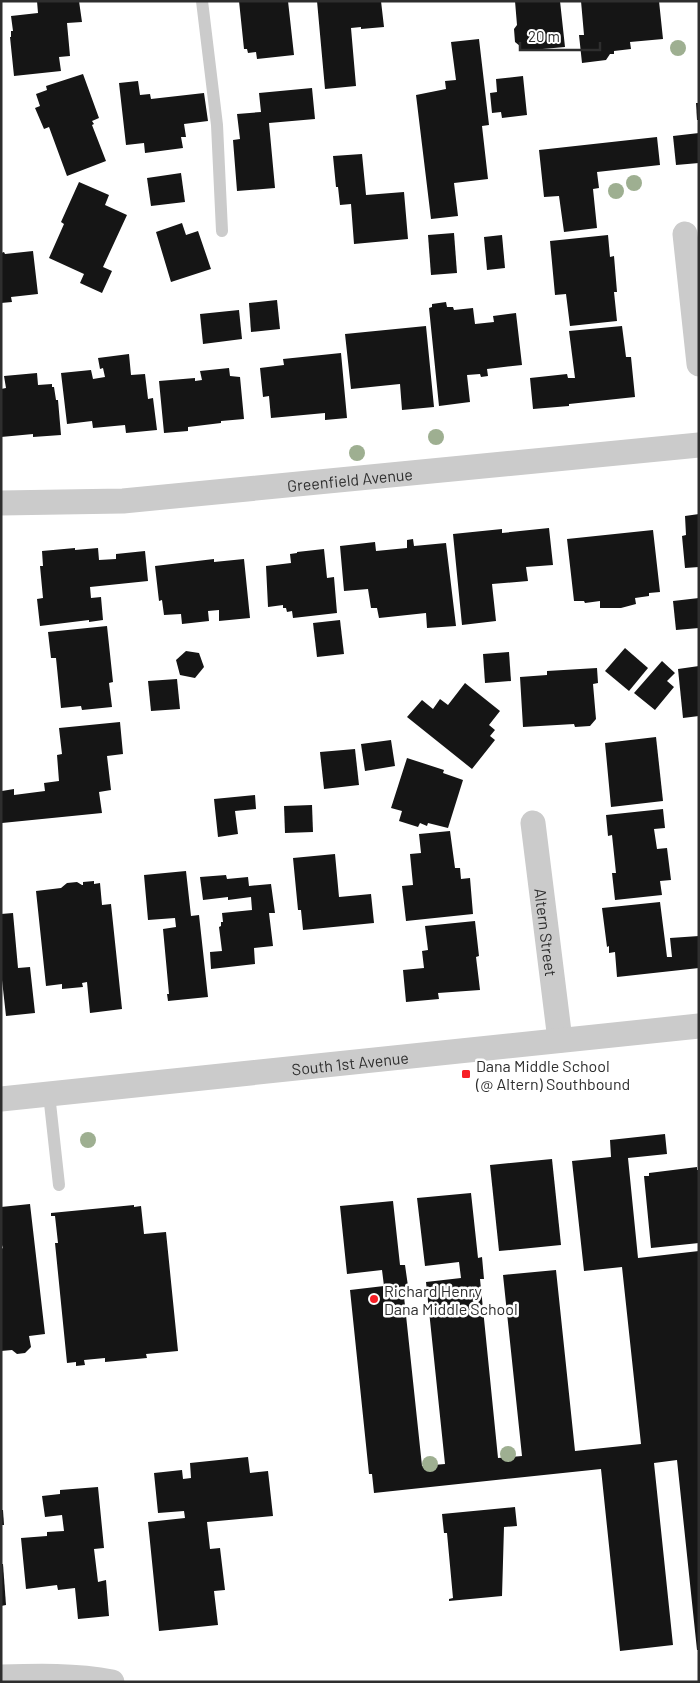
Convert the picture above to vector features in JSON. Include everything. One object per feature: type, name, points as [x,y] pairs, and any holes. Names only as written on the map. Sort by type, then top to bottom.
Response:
[{"type":"street","points":[[685,234],[699,364]]},
{"type":"street","name":"Greenfield Avenue","points":[[1,503],[123,501],[699,445]]},
{"type":"street","name":"Altern Street","points":[[533,823],[560,1040]]},
{"type":"street","name":"South 1st Avenue","points":[[1,1098],[699,1026]]},
{"type":"street","points":[[1,1677],[42,1676],[96,1679],[112,1682]]},
{"type":"lane","points":[[202,1],[217,125],[222,231]]},
{"type":"lane","points":[[49,1094],[59,1185]]},
{"type":"building","points":[[37,1],[79,1],[82,22],[67,23],[70,56],[59,57],[61,71],[14,76],[10,37],[11,31],[13,31],[11,16],[38,13]]},
{"type":"building","points":[[239,1],[288,1],[294,55],[257,59],[256,52],[248,53],[247,49],[244,49]]},
{"type":"building","points":[[317,1],[381,1],[384,27],[351,28],[356,86],[325,89]]},
{"type":"building","points":[[515,1],[560,1],[565,47],[520,51],[520,46],[515,42],[514,29],[517,25]]},
{"type":"building","points":[[581,1],[659,1],[663,39],[630,42],[631,49],[614,51],[614,54],[610,54],[606,60],[582,63],[579,35],[584,35]]},
{"type":"building","points":[[479,39],[489,125],[482,126],[488,179],[454,183],[458,216],[431,219],[416,95],[446,89],[445,81],[456,80],[451,42]]},
{"type":"building","points":[[83,74],[99,118],[92,121],[94,124],[92,125],[106,161],[67,176],[49,127],[44,129],[35,108],[40,106],[36,94],[47,90],[46,86]]},
{"type":"building","points":[[523,76],[527,115],[502,118],[501,112],[492,113],[490,93],[497,92],[496,79]]},
{"type":"building","points":[[138,81],[140,95],[150,94],[151,99],[204,93],[208,121],[184,124],[186,137],[181,137],[183,148],[145,153],[144,143],[126,145],[119,83]]},
{"type":"building","points":[[312,88],[315,119],[269,123],[275,188],[237,191],[233,140],[240,139],[237,114],[261,112],[259,93]]},
{"type":"building","points":[[696,103],[699,103],[699,120],[697,120]]},
{"type":"building","points":[[699,133],[699,163],[676,165],[673,136]]},
{"type":"building","points":[[657,137],[660,165],[597,172],[599,188],[593,189],[597,228],[564,232],[559,196],[544,197],[539,150]]},
{"type":"building","points":[[362,154],[366,195],[404,192],[408,239],[354,244],[351,204],[340,205],[333,156]]},
{"type":"building","points":[[181,173],[185,202],[151,206],[147,178]]},
{"type":"building","points":[[79,182],[109,195],[105,205],[127,215],[103,267],[112,271],[102,293],[80,283],[84,274],[49,258],[64,224],[61,222]]},
{"type":"building","points":[[182,223],[186,235],[198,231],[211,269],[171,282],[156,232]]},
{"type":"building","points":[[454,233],[457,273],[431,275],[428,235]]},
{"type":"building","points":[[502,235],[505,268],[487,270],[484,237]]},
{"type":"building","points":[[608,235],[610,257],[614,256],[617,292],[614,292],[617,321],[570,326],[566,294],[555,295],[550,241]]},
{"type":"building","points":[[33,251],[38,294],[11,297],[12,302],[1,303],[1,253]]},
{"type":"building","points":[[277,300],[280,329],[251,332],[249,303]]},
{"type":"building","points":[[446,302],[447,307],[453,307],[454,310],[473,308],[475,324],[494,322],[493,316],[516,313],[522,365],[487,369],[488,376],[481,377],[480,374],[467,375],[470,402],[439,406],[429,308],[432,307],[432,304]]},
{"type":"building","points":[[239,310],[242,339],[203,344],[200,314]]},
{"type":"building","points":[[426,326],[434,407],[402,410],[400,384],[351,389],[345,334]]},
{"type":"building","points":[[622,326],[626,357],[631,357],[635,397],[533,409],[530,378],[567,374],[568,378],[575,378],[569,331]]},
{"type":"building","points":[[341,353],[347,418],[325,420],[325,413],[271,418],[269,396],[263,397],[260,368],[284,365],[283,359]]},
{"type":"building","points":[[129,354],[131,375],[145,374],[148,399],[153,398],[157,430],[126,433],[125,425],[93,428],[92,421],[67,424],[61,373],[91,370],[93,379],[105,377],[103,368],[100,369],[98,358]]},
{"type":"building","points":[[229,368],[230,376],[240,377],[244,419],[188,427],[188,431],[164,433],[159,381],[195,378],[195,381],[202,380],[200,371]]},
{"type":"building","points":[[37,373],[38,385],[52,384],[52,387],[54,387],[56,400],[58,400],[61,435],[33,437],[33,434],[1,437],[1,389],[6,388],[4,376]]},
{"type":"building","points":[[699,514],[699,567],[685,568],[682,536],[686,535],[685,516]]},
{"type":"building","points":[[549,528],[553,565],[526,567],[528,581],[492,584],[496,621],[462,625],[453,534],[502,529],[502,533]]},
{"type":"building","points":[[653,530],[660,592],[649,593],[649,596],[635,598],[636,604],[621,608],[600,608],[600,601],[585,603],[584,601],[574,601],[567,539]]},
{"type":"building","points":[[413,539],[414,546],[446,543],[456,626],[427,628],[426,613],[379,618],[377,608],[371,608],[368,589],[344,591],[340,546],[375,542],[376,551],[407,548],[407,540]]},
{"type":"building","points":[[75,548],[75,550],[98,548],[99,560],[116,559],[116,554],[145,551],[148,581],[90,587],[91,598],[101,597],[103,620],[40,626],[37,599],[43,598],[40,566],[43,566],[42,551]]},
{"type":"building","points":[[324,549],[327,578],[334,577],[337,613],[293,618],[292,611],[287,612],[283,605],[268,607],[266,566],[291,563],[290,554]]},
{"type":"building","points":[[214,559],[214,562],[244,559],[250,618],[219,621],[219,610],[208,611],[209,621],[182,624],[181,614],[164,615],[162,600],[159,601],[155,566]]},
{"type":"building","points":[[699,598],[699,628],[676,630],[673,601]]},
{"type":"building","points":[[340,620],[344,654],[317,657],[313,623]]},
{"type":"building","points":[[107,626],[113,682],[109,683],[112,707],[82,710],[81,706],[61,708],[56,658],[51,658],[48,632]]},
{"type":"building","points":[[625,648],[648,668],[629,691],[605,671]]},
{"type":"building","points":[[186,651],[199,653],[204,667],[195,678],[180,675],[176,660]]},
{"type":"building","points":[[509,652],[511,681],[485,683],[483,654]]},
{"type":"building","points":[[662,661],[675,673],[667,681],[674,687],[655,710],[634,693]]},
{"type":"building","points":[[699,666],[699,716],[683,718],[678,669]]},
{"type":"building","points":[[597,668],[598,683],[593,684],[596,719],[590,726],[575,727],[574,724],[523,727],[520,677],[547,675],[547,671]]},
{"type":"building","points":[[177,679],[180,709],[151,711],[148,681]]},
{"type":"building","points":[[465,683],[500,711],[489,725],[495,730],[490,736],[495,740],[472,769],[407,717],[422,700],[433,709],[440,699],[448,705]]},
{"type":"building","points":[[120,722],[123,754],[107,756],[111,790],[99,792],[102,813],[2,823],[2,791],[14,789],[14,795],[45,791],[44,783],[59,781],[57,755],[62,754],[59,728]]},
{"type":"building","points":[[656,737],[663,801],[611,807],[605,743]]},
{"type":"building","points":[[391,740],[395,766],[365,771],[361,744]]},
{"type":"building","points":[[355,749],[359,785],[324,789],[320,752]]},
{"type":"building","points":[[407,758],[444,770],[443,773],[463,780],[448,828],[428,823],[427,826],[420,823],[418,827],[399,821],[402,811],[391,808]]},
{"type":"building","points":[[255,795],[256,809],[235,811],[238,834],[218,837],[214,799]]},
{"type":"building","points":[[312,805],[313,832],[285,833],[284,806]]},
{"type":"building","points":[[663,809],[665,828],[654,829],[657,849],[667,848],[671,880],[660,881],[662,895],[615,900],[612,873],[616,873],[612,835],[608,836],[606,815]]},
{"type":"building","points":[[450,831],[455,868],[460,868],[461,879],[470,878],[473,914],[406,921],[402,886],[413,885],[410,854],[421,853],[419,834]]},
{"type":"building","points":[[335,854],[339,897],[371,894],[374,923],[303,930],[301,910],[298,910],[293,858]]},
{"type":"building","points":[[186,871],[191,916],[199,915],[208,997],[168,1001],[163,929],[176,927],[175,918],[148,920],[144,875]]},
{"type":"building","points":[[226,875],[227,879],[248,877],[249,886],[271,884],[275,913],[269,913],[273,946],[254,948],[255,964],[211,969],[210,952],[222,951],[219,927],[221,922],[223,922],[222,913],[252,910],[251,897],[228,900],[228,897],[203,900],[200,877]]},
{"type":"building","points":[[94,881],[94,884],[100,883],[102,905],[111,904],[122,1009],[90,1013],[87,982],[82,983],[83,987],[62,989],[62,984],[46,986],[36,891],[61,888],[67,883],[77,882],[83,885],[83,882]]},
{"type":"building","points":[[660,902],[667,957],[672,957],[670,938],[699,936],[699,968],[617,977],[615,952],[609,953],[609,946],[607,947],[602,908]]},
{"type":"building","points":[[13,913],[18,968],[30,967],[35,1013],[6,1016],[1,971],[1,914]]},
{"type":"building","points":[[475,921],[479,956],[476,957],[480,990],[438,993],[439,999],[406,1002],[403,970],[424,968],[422,951],[428,950],[425,926]]},
{"type":"building","points":[[665,1134],[667,1154],[628,1158],[638,1258],[699,1251],[699,1650],[697,1650],[677,1460],[654,1463],[673,1645],[620,1651],[601,1469],[374,1493],[372,1474],[369,1474],[350,1290],[384,1286],[382,1270],[347,1274],[340,1206],[393,1201],[400,1265],[405,1265],[408,1286],[403,1287],[422,1466],[445,1464],[426,1282],[461,1278],[459,1262],[425,1266],[417,1198],[471,1193],[478,1258],[482,1257],[484,1279],[480,1279],[498,1458],[522,1456],[503,1275],[556,1270],[575,1451],[641,1444],[622,1267],[584,1271],[572,1161],[611,1157],[610,1140]]},
{"type":"building","points":[[552,1159],[561,1245],[499,1251],[490,1165]]},
{"type":"building","points":[[697,1167],[697,1170],[699,1170],[699,1243],[651,1248],[644,1176],[649,1176],[649,1173]]},
{"type":"building","points":[[30,1204],[45,1334],[29,1336],[31,1347],[25,1353],[17,1354],[12,1350],[1,1351],[1,1249],[3,1248],[1,1242],[1,1207]]},
{"type":"building","points":[[134,1205],[134,1207],[141,1206],[144,1234],[166,1232],[178,1351],[146,1354],[147,1358],[105,1362],[105,1358],[84,1360],[85,1365],[76,1366],[76,1362],[67,1363],[55,1243],[58,1243],[55,1216],[51,1216],[51,1213]]},
{"type":"building","points":[[248,1457],[250,1473],[268,1471],[273,1516],[207,1522],[210,1549],[220,1548],[225,1590],[214,1591],[218,1625],[159,1631],[148,1522],[185,1518],[184,1511],[158,1513],[154,1473],[182,1470],[183,1479],[191,1478],[190,1463]]},
{"type":"building","points":[[98,1487],[104,1548],[94,1549],[98,1582],[106,1580],[109,1616],[78,1619],[75,1588],[58,1590],[57,1585],[26,1589],[21,1538],[47,1536],[47,1532],[64,1531],[62,1515],[45,1517],[42,1496],[60,1494],[60,1490]]},
{"type":"building","points":[[515,1507],[517,1526],[504,1527],[502,1596],[449,1601],[449,1599],[453,1598],[447,1533],[444,1533],[442,1514]]},
{"type":"building","points":[[1,1510],[3,1510],[4,1525],[1,1525]]},
{"type":"building","points":[[1,1564],[3,1564],[6,1605],[1,1606]]},
{"type":"place","name":"Dana Middle School (@ Altern) Southbound","points":[[466,1074]]},
{"type":"place","name":"Richard Henry Dana Middle School","points":[[374,1299]]}]
